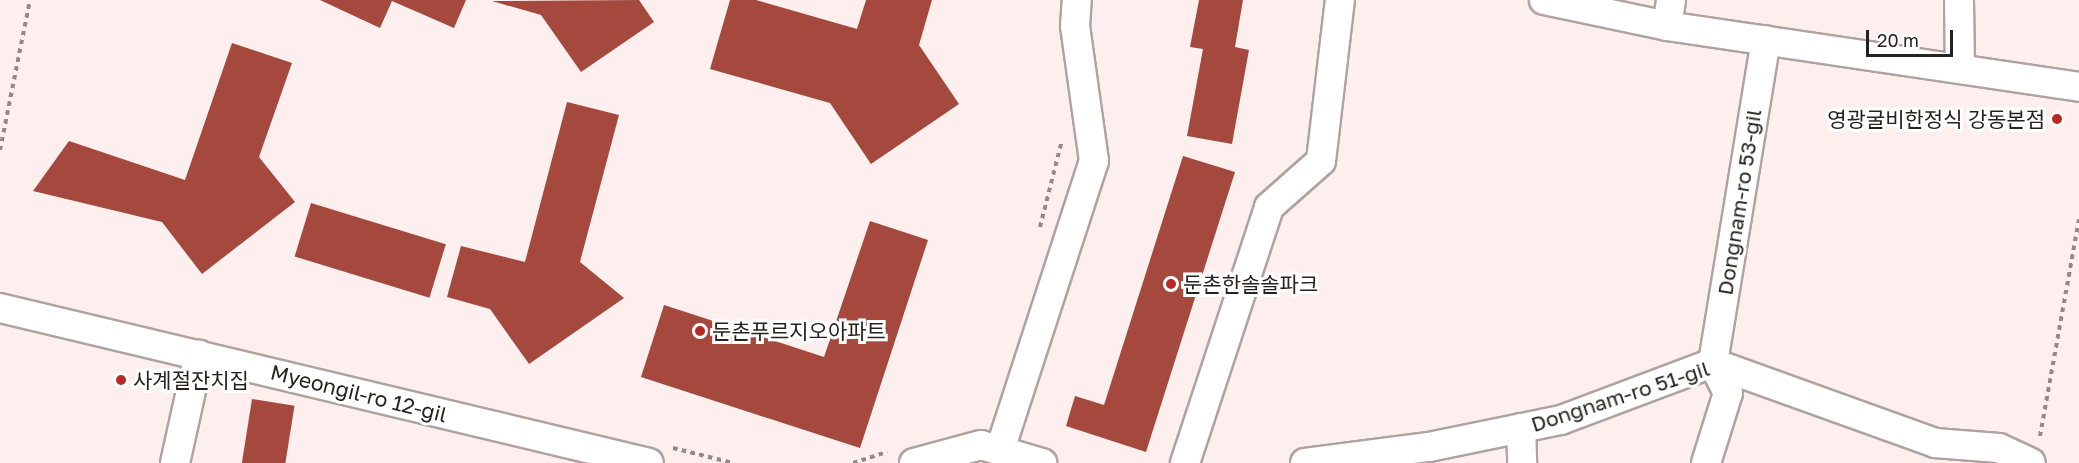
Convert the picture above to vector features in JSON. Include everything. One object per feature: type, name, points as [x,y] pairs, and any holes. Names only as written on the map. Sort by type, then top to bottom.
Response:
[{"type":"street","points":[[1000,450],[1094,160],[1075,26],[1077,0]]},
{"type":"street","points":[[1185,463],[1269,207],[1321,161],[1340,0]]},
{"type":"street","points":[[1544,0],[1669,13],[1766,40],[2079,87]]},
{"type":"street","points":[[1959,0],[1960,68]]},
{"type":"street","name":"Dongnam-ro 53-gil","points":[[1713,363],[1766,40]]},
{"type":"street","name":"Myeongil-ro 12-gil","points":[[0,308],[649,463]]},
{"type":"street","points":[[175,463],[198,355]]},
{"type":"street","points":[[1706,463],[1728,393],[1713,363]]},
{"type":"street","name":"Dongnam-ro 51-gil","points":[[1305,463],[1429,447],[1561,420],[1713,363],[1935,443],[1999,448],[2031,457]]},
{"type":"street","points":[[1521,428],[1522,463]]},
{"type":"street","points":[[906,456],[981,445],[1042,463]]},
{"type":"path","points":[[0,150],[30,0]]},
{"type":"path","points":[[1039,230],[1062,140]]},
{"type":"path","points":[[2031,457],[2079,219]]},
{"type":"path","points":[[854,463],[906,456]]},
{"type":"building","points":[[320,0],[466,0],[454,28],[392,1],[380,28]]},
{"type":"building","points":[[639,0],[654,22],[581,72],[541,15],[492,1]]},
{"type":"building","points":[[730,0],[756,0],[857,29],[866,0],[932,0],[919,45],[959,104],[871,164],[830,103],[710,69]]},
{"type":"building","points":[[1199,0],[1243,0],[1235,47],[1249,50],[1232,144],[1187,136],[1203,49],[1190,47]]},
{"type":"building","points":[[232,43],[292,63],[259,157],[295,202],[202,274],[162,222],[33,191],[69,141],[185,180]]},
{"type":"building","points":[[567,102],[619,115],[580,262],[624,298],[529,364],[490,309],[447,297],[461,246],[525,262]]},
{"type":"building","name":"둔촌한솔솔파크","points":[[1183,156],[1235,172],[1146,452],[1066,426],[1075,396],[1104,405]]},
{"type":"building","points":[[311,203],[446,244],[429,298],[295,257]]},
{"type":"building","name":"둔촌푸르지오아파트","points":[[870,221],[928,240],[860,448],[641,377],[664,305],[824,357]]},
{"type":"building","points":[[252,399],[294,406],[285,463],[242,463]]},
{"type":"place","name":"영광굴비한정식 강동본점","points":[[2057,119]]},
{"type":"place","name":"둔촌한솔솔파크","points":[[1171,284]]},
{"type":"place","name":"둔촌푸르지오아파트","points":[[700,331]]},
{"type":"place","name":"사계절잔치집","points":[[121,380]]}]
